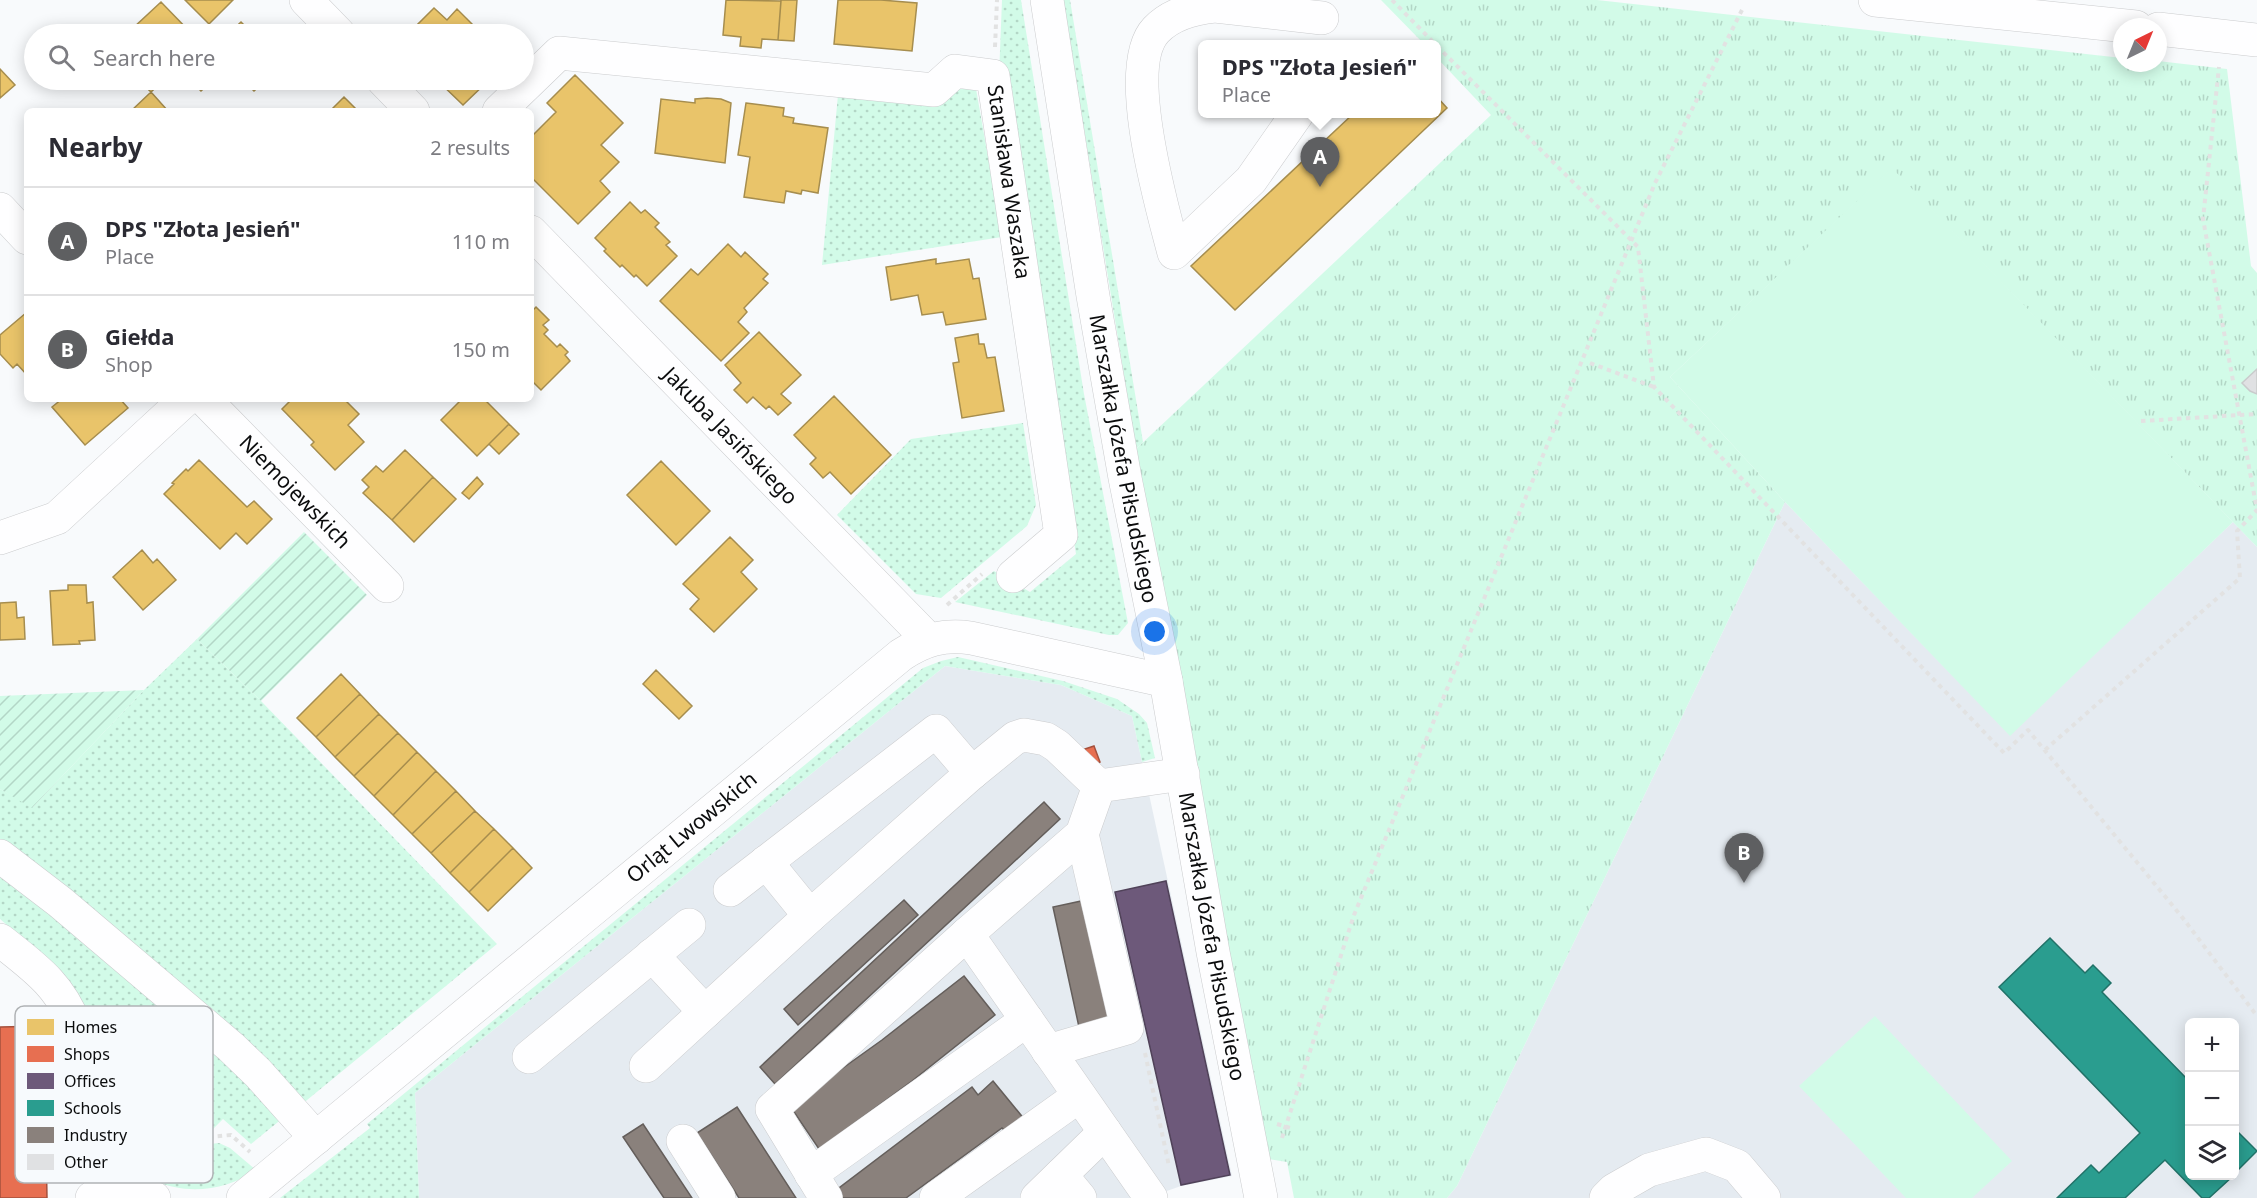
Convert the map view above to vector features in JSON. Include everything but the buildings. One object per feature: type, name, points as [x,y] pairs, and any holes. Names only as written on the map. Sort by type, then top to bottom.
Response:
[{"type":"street","points":[[306,0],[329,24]]},
{"type":"street","name":"Marszałka Józefa Piłsudskiego","points":[[1047,0],[1093,296],[1125,478],[1166,681],[1213,952],[1261,1198]]},
{"type":"street","points":[[1875,0],[2113,25]]},
{"type":"street","points":[[1294,118],[1251,180],[1174,253],[1157,188],[1141,91],[1144,53],[1152,36],[1157,29],[1172,19],[1198,8],[1215,6],[1322,21]]},
{"type":"street","points":[[2167,30],[2257,39]]},
{"type":"street","name":"Stanisława Waszaka","points":[[534,77],[559,53],[934,90],[955,71],[993,76],[1061,535],[1013,576]]},
{"type":"street","points":[[393,90],[410,108]]},
{"type":"street","name":"Stanisława Waszaka","points":[[502,108],[521,90]]},
{"type":"street","points":[[0,208],[24,235]]},
{"type":"street","name":"Jakuba Jasińskiego","points":[[534,235],[929,640]]},
{"type":"street","points":[[0,538],[57,518],[185,402]]},
{"type":"street","name":"Niemojewskich","points":[[189,402],[387,586]]},
{"type":"street","name":"Orląt Lwowskich","points":[[243,1198],[901,656],[929,640],[955,636],[971,638],[1166,681]]},
{"type":"street","points":[[730,890],[936,731],[972,773]]},
{"type":"street","points":[[645,1066],[810,916],[1015,738],[1035,735],[1046,739],[1057,746],[1099,786]]},
{"type":"street","points":[[1099,786],[1183,774]]},
{"type":"street","points":[[1027,1020],[819,1186],[772,1109],[1082,834],[1099,786]]},
{"type":"street","points":[[1048,1050],[1127,1028],[1082,834]]},
{"type":"street","points":[[0,856],[60,902],[183,1006]]},
{"type":"street","points":[[766,862],[810,916]]},
{"type":"street","points":[[529,1057],[689,925]]},
{"type":"street","points":[[968,934],[1151,1198]]},
{"type":"street","points":[[0,940],[42,974],[68,1006]]},
{"type":"street","points":[[652,955],[705,1012]]},
{"type":"street","points":[[213,1032],[258,1073],[316,1138]]},
{"type":"street","points":[[936,1198],[1079,1096]]},
{"type":"street","points":[[1037,1198],[1071,1186],[1105,1132]]},
{"type":"street","points":[[682,1141],[719,1198]]},
{"type":"street","points":[[1605,1198],[1614,1190],[1649,1170],[1706,1154],[1737,1166],[1764,1198]]},
{"type":"street","points":[[97,1194],[121,1187],[154,1198]]},
{"type":"path","points":[[993,76],[997,0]]},
{"type":"path","points":[[1392,0],[1431,40]]},
{"type":"path","points":[[1279,1149],[1354,915],[1655,183],[1742,10]]},
{"type":"path","points":[[1441,50],[1638,247],[1654,387]]},
{"type":"path","points":[[2045,750],[2240,578],[2237,531],[2257,510],[2203,219],[2220,57]]},
{"type":"path","points":[[1590,363],[1654,387],[2004,753],[2028,729],[2182,917],[2257,1016]]},
{"type":"path","points":[[2141,422],[2257,414]]},
{"type":"path","points":[[1127,1028],[1138,1025],[1169,1168]]},
{"type":"path","points":[[213,1136],[231,1134],[249,1153],[258,1146]]},
{"type":"shaded area","points":[[1785,502],[2010,735],[2233,522],[2257,547],[2257,1198],[1447,1198],[1457,1186]]},
{"type":"shaded area","points":[[945,666],[1061,685],[1132,716],[1232,1176],[1181,1186],[1147,1198],[419,1198],[415,1093]]},
{"type":"green space","points":[[1002,0],[1021,0],[1084,394],[1128,623],[1118,635],[955,602],[994,571],[1030,592],[1076,554],[999,76]]},
{"type":"green space","points":[[1063,0],[1070,0],[1143,442],[1136,449]]},
{"type":"green space","points":[[1381,0],[1597,0],[2113,57],[2113,72],[2167,72],[2167,62],[2227,69],[2251,266],[2257,273],[2257,547],[1892,169],[1670,377],[1785,502],[1457,1186],[1447,1198],[1294,1198],[1287,1162],[1268,1159],[1136,449],[1491,115],[1441,62],[1441,40],[1420,40]]},
{"type":"green space","points":[[975,83],[1002,237],[822,265],[838,95],[942,104],[945,88]]},
{"type":"green space","points":[[1892,168],[2233,522],[2010,736],[1785,502],[1670,377]]},
{"type":"green space","points":[[1023,423],[1036,505],[1027,526],[941,598],[916,594],[837,515],[911,439]]},
{"type":"green space","points":[[304,532],[367,595],[261,701],[197,639]]},
{"type":"green space","points":[[197,639],[261,701],[497,944],[301,1105],[237,1063],[213,1044],[213,1006],[167,1006],[0,871],[0,789],[33,807],[144,690]]},
{"type":"green space","points":[[958,657],[1063,681],[1117,699],[1139,714],[1147,723],[1155,758],[1142,762],[1132,716],[1061,685],[945,666],[415,1093],[419,1198],[280,1198],[370,1128],[367,1124],[923,668]]},
{"type":"green space","points":[[144,690],[32,808],[0,789],[0,696]]},
{"type":"green space","points":[[0,874],[163,1006],[80,1006],[63,973],[0,919]]},
{"type":"green space","points":[[1875,1016],[2012,1161],[1972,1198],[1906,1198],[1799,1086]]},
{"type":"green space","points":[[213,1046],[235,1064],[283,1118],[251,1144],[223,1119],[213,1129]]},
{"type":"green space","points":[[219,1143],[230,1148],[256,1170],[240,1179],[205,1189],[186,1189],[161,1183],[213,1183],[213,1144]]},
{"type":"place","name":"DPS \"Złota Jesień\"","points":[[1320,187]]},
{"type":"place","name":"Giełda","points":[[1744,883]]}]
